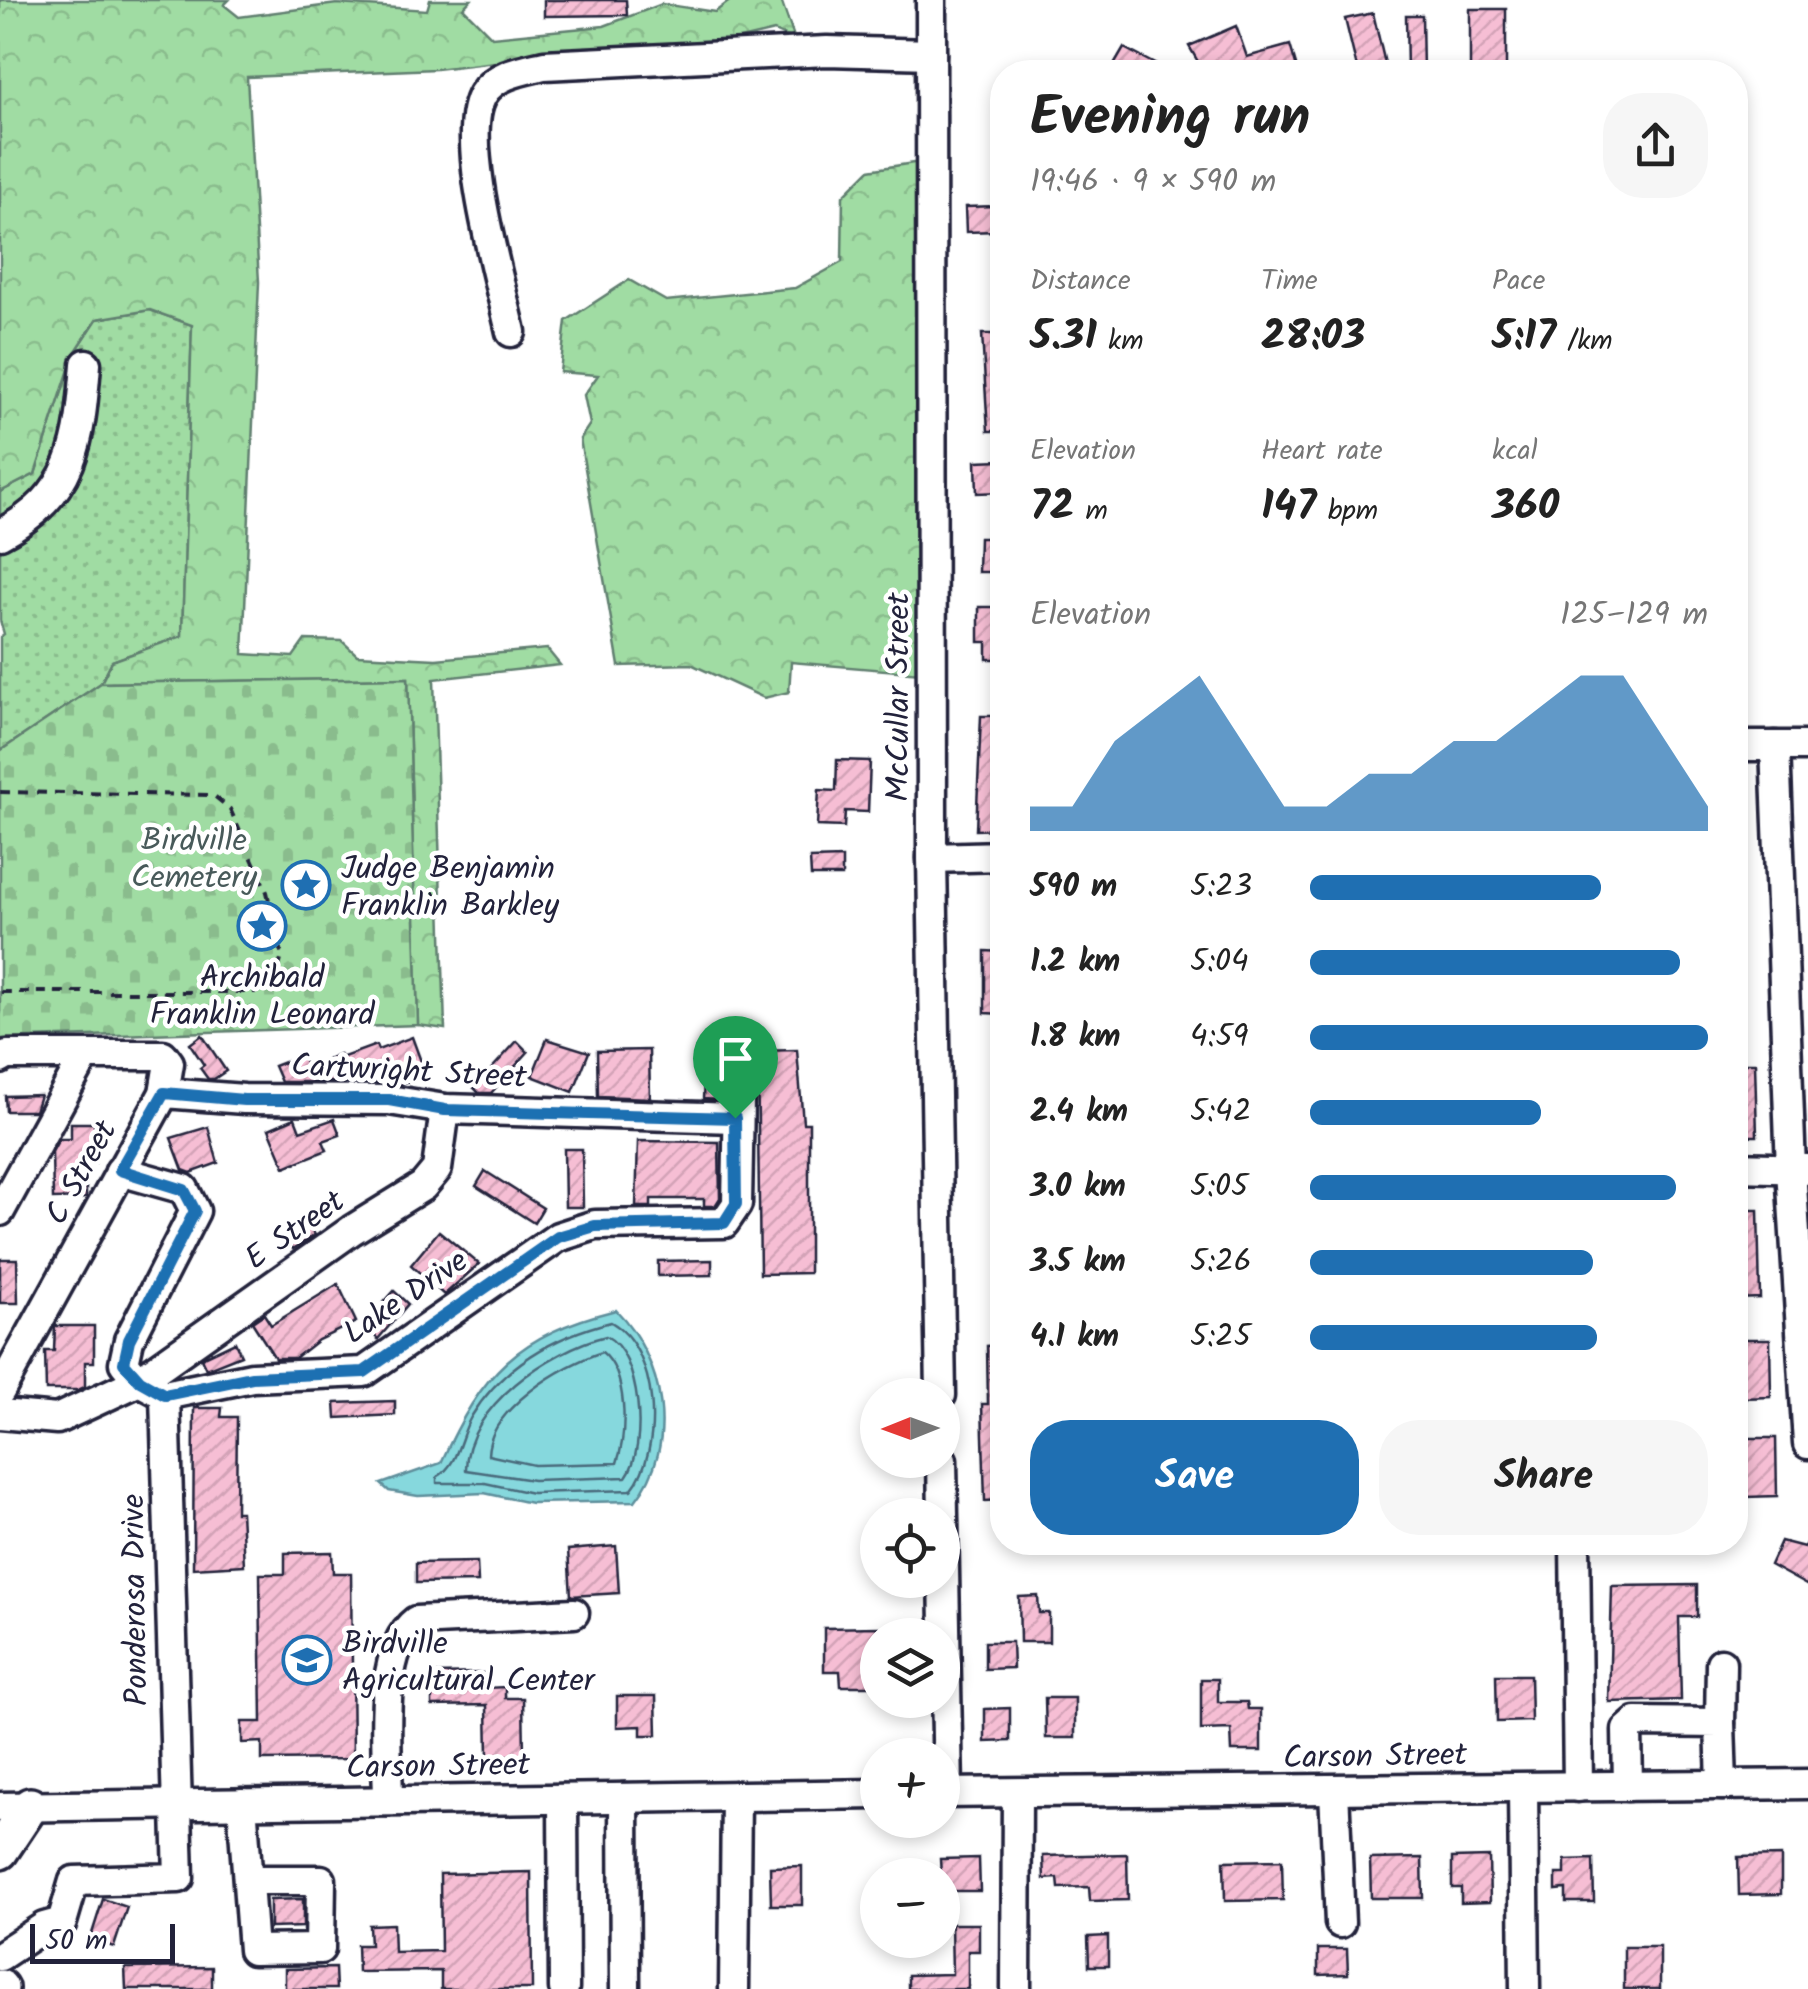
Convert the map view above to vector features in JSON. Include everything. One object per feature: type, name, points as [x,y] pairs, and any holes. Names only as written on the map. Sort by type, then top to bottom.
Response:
[{"type":"main road","points":[[0,1851],[15,1806]]},
{"type":"street","name":"McCullar Street","points":[[931,0],[932,858],[941,1378]]},
{"type":"street","points":[[511,332],[474,154],[473,118],[484,92],[508,73],[544,65],[828,51],[932,54]]},
{"type":"street","points":[[0,534],[38,513],[55,493],[69,466],[80,423],[86,364]]},
{"type":"street","points":[[1748,746],[1808,746]]},
{"type":"street","points":[[1775,746],[1800,1169],[1808,1444]]},
{"type":"street","points":[[932,858],[990,856]]},
{"type":"street","points":[[735,1118],[740,1046]]},
{"type":"street","points":[[0,1059],[8,1055],[163,1055],[169,1063],[164,1093]]},
{"type":"street","points":[[0,1211],[85,1056]]},
{"type":"street","name":"Cartwright Street","points":[[164,1093],[244,1100],[389,1100],[445,1110],[735,1118]]},
{"type":"street","name":"C Street","points":[[0,1392],[164,1093]]},
{"type":"street","name":"E Street","points":[[140,1381],[352,1230],[423,1186],[437,1169],[445,1110]]},
{"type":"street","name":"Lake Drive","points":[[165,1395],[252,1377],[364,1372],[558,1237],[595,1226],[729,1220],[736,1204],[735,1118]]},
{"type":"street","points":[[1748,1167],[1800,1169]]},
{"type":"street","points":[[120,1170],[184,1190],[195,1211],[129,1340],[124,1363],[140,1381],[165,1395]]},
{"type":"street","points":[[0,1414],[57,1419],[140,1381]]},
{"type":"street","name":"Ponderosa Drive","points":[[0,1956],[44,1927],[62,1922],[74,1881],[179,1878],[165,1395]]},
{"type":"street","points":[[942,1478],[945,1738]]},
{"type":"street","points":[[1576,1555],[1578,1787]]},
{"type":"street","points":[[388,1801],[392,1657],[404,1630],[416,1621],[574,1613]]},
{"type":"street","points":[[1720,1663],[1722,1786]]},
{"type":"street","points":[[1628,1786],[1628,1730],[1633,1723],[1720,1723]]},
{"type":"street","name":"Carson Street","points":[[960,1793],[1808,1784]]},
{"type":"street","points":[[1523,1788],[1524,1989]]},
{"type":"street","points":[[1334,1790],[1340,1923]]},
{"type":"street","name":"Carson Street","points":[[15,1806],[860,1794]]},
{"type":"street","points":[[1016,1794],[1016,1989]]},
{"type":"street","points":[[734,1989],[736,1796]]},
{"type":"street","points":[[563,1798],[564,1988]]},
{"type":"street","points":[[624,1798],[626,1989]]},
{"type":"street","points":[[242,1803],[248,1880]]},
{"type":"path","points":[[0,792],[213,795],[230,809],[266,892],[282,956],[276,978],[256,992],[0,992]]},
{"type":"green space","points":[[0,0],[229,0],[224,5],[239,17],[337,4],[427,10],[430,0],[471,0],[463,8],[492,37],[604,26],[662,4],[715,12],[731,0],[781,0],[795,40],[774,31],[719,44],[563,54],[436,69],[247,77],[259,282],[243,654],[293,657],[305,640],[342,641],[357,655],[436,659],[547,649],[560,665],[434,679],[445,1029],[418,1025],[408,678],[101,683],[112,661],[182,636],[192,325],[150,310],[97,319],[74,354],[35,474],[0,492]]},
{"type":"green space","points":[[933,160],[932,674],[791,662],[789,692],[764,698],[691,664],[619,666],[580,439],[590,424],[584,395],[598,375],[560,372],[566,321],[629,280],[666,301],[795,288],[842,262],[843,196],[869,170]]},
{"type":"green space","points":[[150,310],[192,325],[182,636],[112,661],[101,683],[0,751],[0,637],[4,634],[0,620],[0,492],[35,474],[74,354],[97,319]]},
{"type":"green space","name":"Birdville Cemetery","points":[[408,678],[418,1025],[0,1039],[0,751],[101,683]]},
{"type":"water","points":[[616,1310],[646,1353],[660,1403],[658,1454],[635,1501],[531,1503],[484,1493],[418,1496],[389,1491],[381,1484],[441,1463],[488,1381],[528,1345],[582,1320]]},
{"type":"building","points":[[544,0],[626,0],[627,15],[544,16]]},
{"type":"building","points":[[1470,9],[1506,9],[1506,60],[1470,60]]},
{"type":"building","points":[[1373,13],[1384,60],[1355,60],[1345,19]]},
{"type":"building","points":[[1406,15],[1422,15],[1423,60],[1407,60]]},
{"type":"building","points":[[1236,26],[1247,57],[1290,45],[1294,60],[1197,60],[1189,46]]},
{"type":"building","points":[[1124,48],[1147,60],[1117,60]]},
{"type":"building","points":[[990,206],[990,231],[966,232],[965,207]]},
{"type":"building","points":[[982,334],[990,334],[988,431]]},
{"type":"building","points":[[990,460],[990,492],[977,493],[976,461]]},
{"type":"building","points":[[979,538],[990,538],[990,572],[978,572]]},
{"type":"building","points":[[979,607],[990,607],[990,659],[987,642],[979,642]]},
{"type":"building","points":[[981,716],[990,716],[990,829],[976,830]]},
{"type":"building","points":[[837,760],[870,761],[868,812],[845,811],[844,827],[817,826],[819,790],[836,791]]},
{"type":"building","points":[[842,858],[842,876],[811,876],[810,859]]},
{"type":"building","points":[[985,951],[990,951],[990,1013],[985,1013]]},
{"type":"building","points":[[202,1035],[226,1071],[214,1079],[208,1079],[200,1068],[204,1065],[190,1044]]},
{"type":"building","points":[[412,1037],[426,1075],[401,1084],[377,1082],[372,1069],[343,1082],[281,1082],[274,1066],[302,1055],[307,1068],[339,1054],[341,1058],[376,1045],[378,1050]]},
{"type":"building","points":[[547,1039],[589,1052],[573,1092],[532,1076]]},
{"type":"building","points":[[706,1040],[722,1041],[719,1100],[703,1099]]},
{"type":"building","points":[[517,1041],[528,1052],[491,1093],[479,1093],[474,1088]]},
{"type":"building","points":[[649,1050],[650,1098],[598,1096],[597,1051]]},
{"type":"building","points":[[797,1050],[803,1123],[809,1123],[809,1273],[760,1274],[757,1051]]},
{"type":"building","points":[[1748,1063],[1755,1063],[1757,1136],[1748,1136]]},
{"type":"building","points":[[40,1095],[35,1111],[6,1111],[5,1096]]},
{"type":"building","points":[[295,1118],[300,1131],[334,1119],[340,1135],[323,1141],[327,1150],[285,1167],[269,1129]]},
{"type":"building","points":[[71,1123],[94,1123],[95,1163],[86,1163],[86,1198],[53,1199],[52,1152],[59,1139],[71,1139]]},
{"type":"building","points":[[208,1127],[218,1163],[191,1173],[183,1170],[171,1138]]},
{"type":"building","points":[[638,1141],[719,1142],[720,1198],[715,1206],[704,1206],[704,1199],[651,1199],[651,1207],[636,1207]]},
{"type":"building","points":[[564,1149],[582,1149],[583,1207],[565,1207]]},
{"type":"building","points":[[485,1171],[543,1208],[534,1223],[476,1186]]},
{"type":"building","points":[[1748,1210],[1758,1210],[1760,1298],[1748,1298]]},
{"type":"building","points":[[305,1218],[315,1235],[293,1249],[282,1231]]},
{"type":"building","points":[[439,1231],[479,1264],[444,1295],[411,1265]]},
{"type":"building","points":[[0,1259],[17,1259],[18,1303],[0,1303]]},
{"type":"building","points":[[712,1260],[712,1275],[658,1276],[658,1261]]},
{"type":"building","points":[[338,1284],[356,1322],[318,1340],[295,1358],[275,1358],[252,1322],[264,1314],[271,1325]]},
{"type":"building","points":[[394,1291],[408,1304],[378,1339],[363,1326]]},
{"type":"building","points":[[55,1326],[94,1326],[94,1362],[85,1362],[85,1387],[78,1390],[46,1390],[45,1351],[54,1351]]},
{"type":"building","points":[[1748,1339],[1770,1339],[1771,1397],[1748,1398]]},
{"type":"building","points":[[235,1342],[241,1355],[206,1369],[201,1358]]},
{"type":"building","points":[[990,1346],[990,1501],[985,1501],[982,1404],[988,1404]]},
{"type":"building","points":[[395,1401],[395,1415],[336,1418],[335,1403]]},
{"type":"building","points":[[194,1408],[222,1408],[221,1417],[237,1417],[236,1512],[241,1512],[244,1565],[193,1568]]},
{"type":"building","points":[[1748,1438],[1776,1438],[1777,1496],[1748,1497]]},
{"type":"building","points":[[1808,1539],[1808,1586],[1770,1565],[1781,1541],[1804,1547]]},
{"type":"building","points":[[616,1546],[619,1593],[571,1596],[568,1550]]},
{"type":"building","points":[[332,1552],[333,1573],[351,1573],[353,1759],[262,1760],[262,1742],[242,1743],[242,1722],[262,1722],[260,1574],[285,1574],[285,1553]]},
{"type":"building","points":[[477,1562],[478,1582],[416,1583],[416,1563]]},
{"type":"building","points":[[1697,1585],[1697,1617],[1679,1617],[1681,1700],[1609,1702],[1612,1586]]},
{"type":"building","points":[[1038,1596],[1039,1613],[1049,1613],[1049,1642],[1020,1642],[1019,1597]]},
{"type":"building","points":[[860,1627],[860,1686],[841,1686],[840,1671],[824,1671],[824,1628]]},
{"type":"building","points":[[985,1642],[1012,1642],[1013,1668],[985,1669]]},
{"type":"building","points":[[486,1673],[486,1688],[505,1687],[505,1698],[523,1698],[524,1755],[488,1756],[487,1705],[432,1706],[432,1674]]},
{"type":"building","points":[[1496,1675],[1530,1675],[1531,1721],[1497,1722]]},
{"type":"building","points":[[1201,1679],[1218,1679],[1218,1702],[1247,1702],[1248,1709],[1261,1709],[1261,1751],[1232,1751],[1231,1729],[1201,1730]]},
{"type":"building","points":[[617,1696],[656,1696],[657,1735],[641,1735],[641,1726],[617,1727]]},
{"type":"building","points":[[1045,1698],[1075,1698],[1075,1738],[1046,1738]]},
{"type":"building","points":[[1010,1708],[1010,1741],[985,1742],[985,1709]]},
{"type":"building","points":[[1127,1854],[1128,1900],[1090,1901],[1089,1887],[1059,1888],[1058,1878],[1044,1879],[1043,1856]]},
{"type":"building","points":[[1781,1856],[1781,1894],[1739,1895],[1738,1857]]},
{"type":"building","points":[[1489,1857],[1490,1902],[1461,1903],[1461,1888],[1452,1888],[1452,1858]]},
{"type":"building","points":[[960,1858],[979,1858],[980,1891],[960,1891]]},
{"type":"building","points":[[1422,1858],[1423,1898],[1371,1898],[1370,1859]]},
{"type":"building","points":[[1593,1859],[1594,1902],[1566,1902],[1566,1889],[1556,1890],[1556,1874],[1565,1874],[1565,1860]]},
{"type":"building","points":[[1282,1860],[1283,1900],[1225,1901],[1224,1861]]},
{"type":"building","points":[[802,1866],[802,1905],[771,1905],[770,1867]]},
{"type":"building","points":[[531,1872],[532,1989],[441,1989],[441,1971],[358,1972],[357,1945],[370,1945],[369,1925],[393,1924],[394,1952],[441,1951],[440,1874]]},
{"type":"building","points":[[103,1899],[127,1907],[114,1947],[90,1940]]},
{"type":"building","points":[[303,1899],[303,1927],[270,1928],[270,1900]]},
{"type":"building","points":[[960,1924],[979,1924],[979,1951],[968,1951],[968,1989],[908,1989],[908,1975],[952,1974],[952,1958],[960,1958]]},
{"type":"building","points":[[1108,1936],[1108,1966],[1089,1966],[1088,1937]]},
{"type":"building","points":[[1624,1947],[1660,1947],[1660,1989],[1624,1989]]},
{"type":"building","points":[[1318,1949],[1347,1949],[1348,1974],[1318,1975]]},
{"type":"building","points":[[212,1967],[212,1989],[126,1989],[125,1968]]},
{"type":"building","points":[[335,1968],[336,1989],[285,1989],[285,1969]]},
{"type":"place","name":"Judge Benjamin Franklin Barkley","points":[[306,885]]},
{"type":"place","name":"Archibald Franklin Leonard","points":[[262,926]]},
{"type":"place","name":"Birdville Agricultural Center","points":[[307,1660]]},
{"type":"route","points":[[164,1093],[244,1100],[389,1100],[445,1110],[735,1118],[736,1204],[729,1220],[595,1226],[558,1237],[528,1254],[364,1372],[252,1377],[165,1395],[140,1381],[124,1363],[129,1340],[193,1222],[195,1211],[192,1198],[184,1190],[120,1170],[164,1093]]}]
